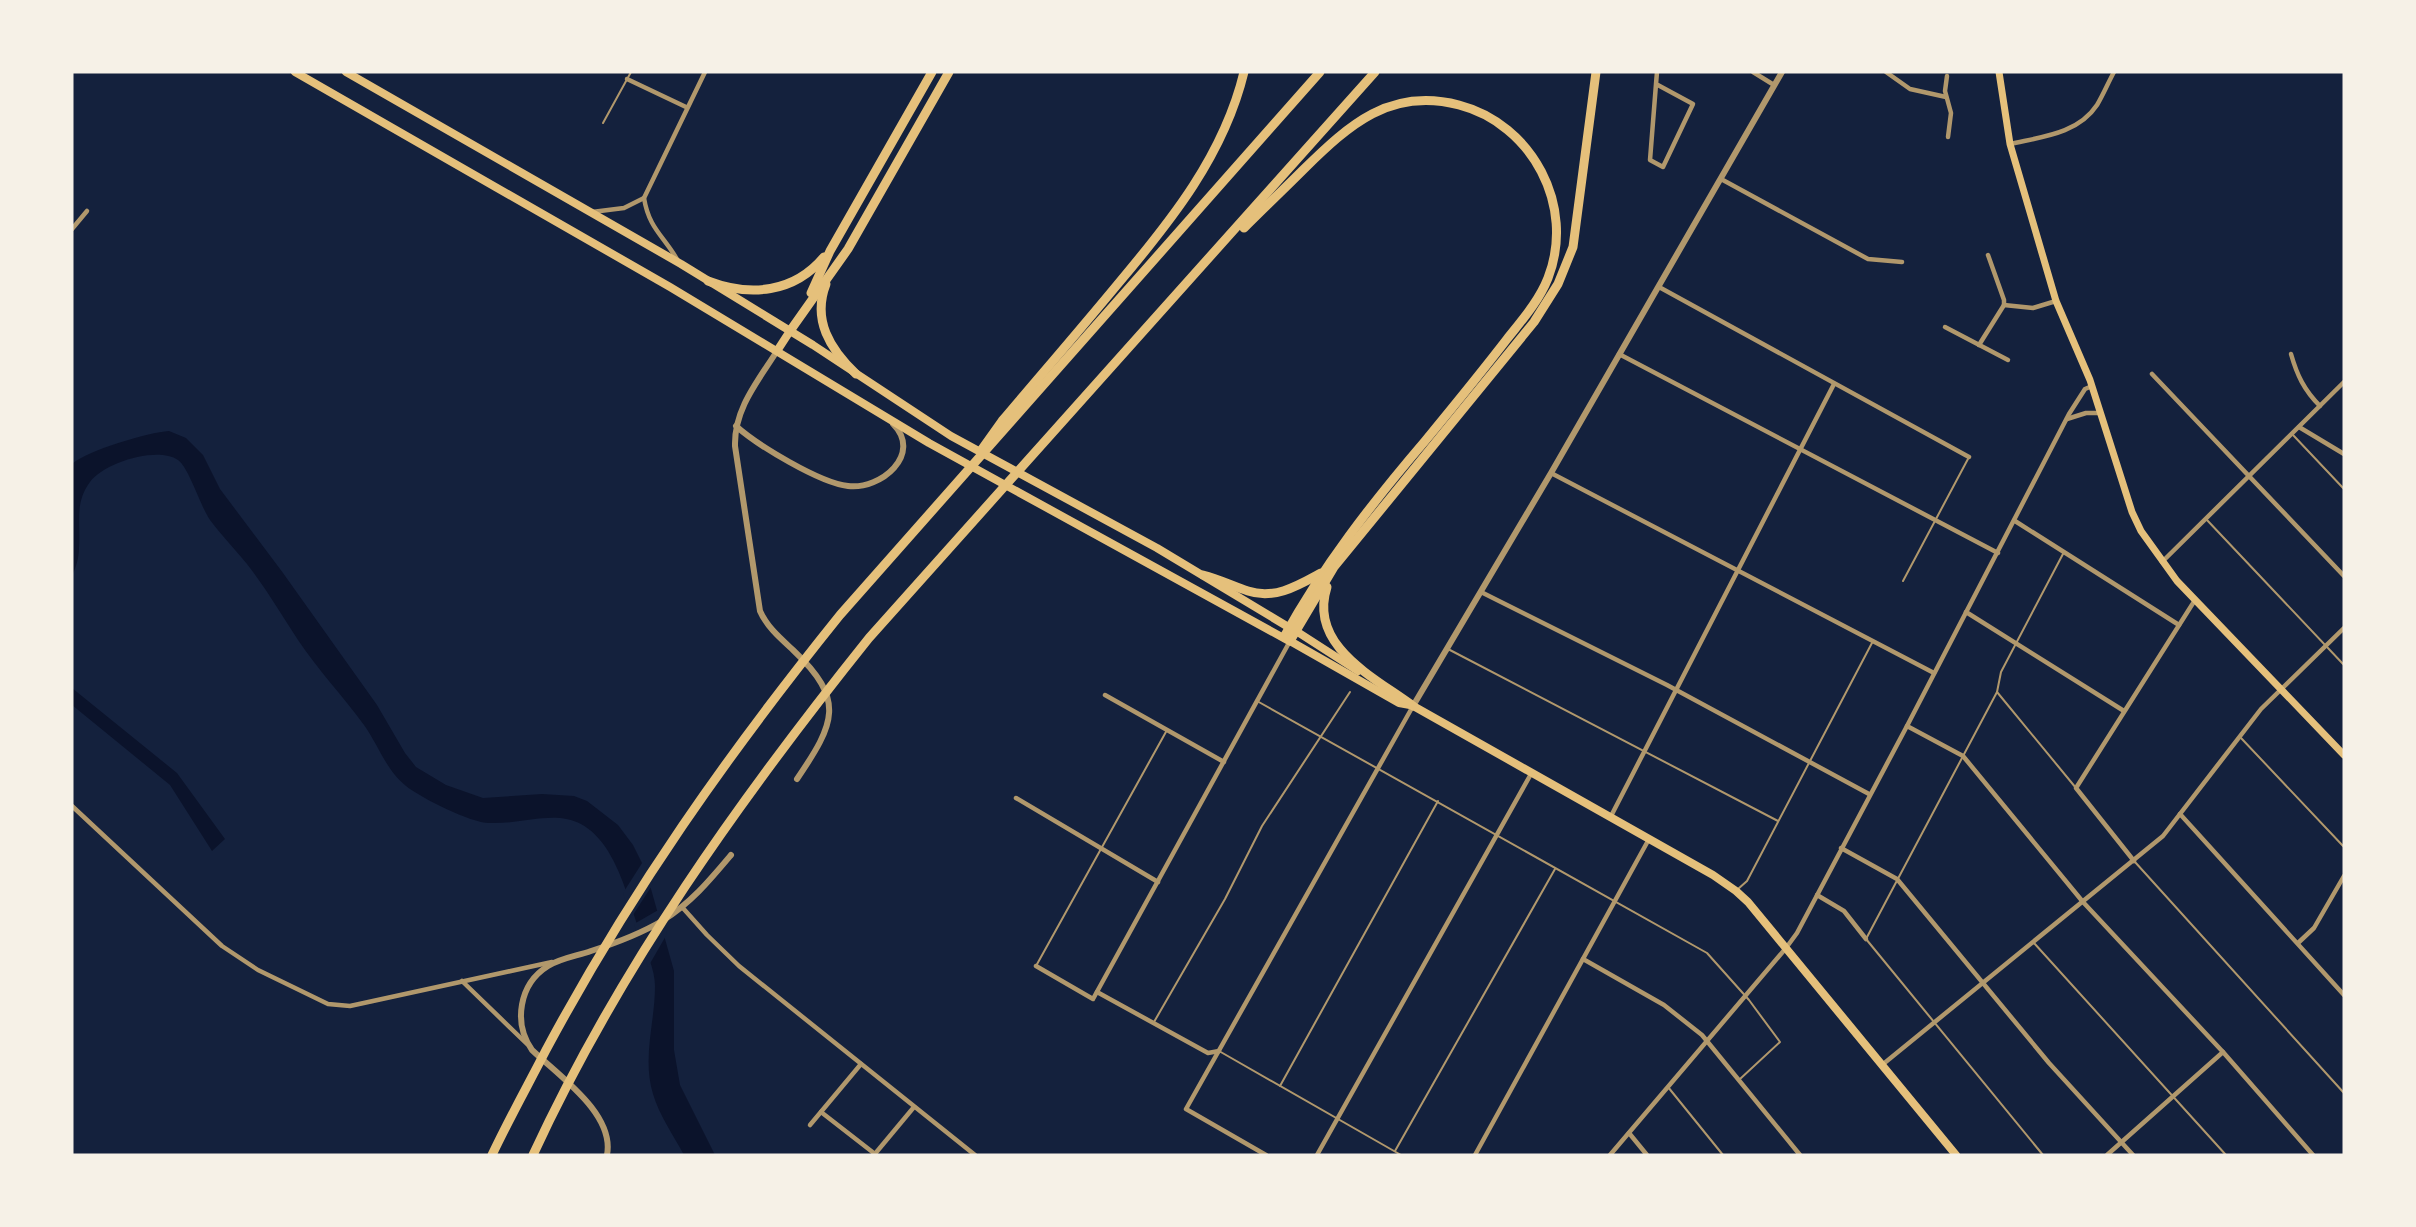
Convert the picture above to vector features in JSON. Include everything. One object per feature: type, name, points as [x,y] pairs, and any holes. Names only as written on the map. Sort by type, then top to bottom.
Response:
[{"type":"highway","points":[[295,72],[545,214],[878,413],[1055,513],[1287,639],[1334,567],[1534,322],[1558,284],[1575,239],[1596,72]]},
{"type":"highway","points":[[346,72],[681,264],[790,331],[943,432],[1203,575],[1293,629]]},
{"type":"highway","points":[[790,331],[808,300],[836,240],[932,72]]},
{"type":"highway","points":[[777,351],[848,249],[949,72]]},
{"type":"highway","points":[[492,1155],[584,981],[648,876],[718,772],[774,696],[840,615],[952,490],[1130,270],[1193,188],[1220,142],[1232,115],[1244,72]]},
{"type":"highway","points":[[1006,423],[1320,72]]},
{"type":"highway","points":[[533,1155],[580,1061],[674,901],[803,720],[868,638],[1375,72]]},
{"type":"highway","points":[[1065,417],[1135,348],[1227,245],[1348,128],[1385,108],[1412,102],[1450,103],[1496,120],[1526,147],[1537,163],[1552,195],[1556,225],[1556,245],[1548,278],[1539,297],[1450,412],[1350,533],[1323,572],[1293,629]]},
{"type":"highway","points":[[708,281],[743,291],[760,291],[783,286],[805,275],[819,263],[836,240]]},
{"type":"highway","points":[[831,273],[821,303],[823,328],[834,351],[856,374]]},
{"type":"highway","points":[[1334,567],[1323,607],[1331,638],[1347,656],[1413,706]]},
{"type":"highway","points":[[1203,575],[1250,592],[1271,594],[1300,584],[1323,572]]},
{"type":"main road","points":[[1999,72],[2010,144],[2056,301],[2092,386],[2132,512],[2141,531],[2162,562],[2194,600],[2344,755]]},
{"type":"main road","points":[[1293,629],[1413,706],[1713,875],[1736,891],[1786,948],[1956,1155]]},
{"type":"main road","points":[[1287,639],[1399,703],[1413,706]]},
{"type":"street","points":[[681,264],[652,227],[644,198],[686,107],[705,72]]},
{"type":"street","points":[[1656,84],[1693,104],[1663,167],[1650,160],[1656,84],[1657,72]]},
{"type":"street","points":[[1753,72],[1774,85]]},
{"type":"street","points":[[1266,1155],[1186,1109],[1413,706],[1551,473],[1782,72]]},
{"type":"street","points":[[1886,72],[1910,89],[1947,97]]},
{"type":"street","points":[[2010,144],[2051,136],[2073,127],[2096,106],[2114,72]]},
{"type":"street","points":[[1947,76],[1945,87],[1951,113],[1948,137]]},
{"type":"street","points":[[627,79],[686,107]]},
{"type":"street","points":[[1721,179],[1868,259],[1902,262]]},
{"type":"street","points":[[589,212],[624,208],[644,198]]},
{"type":"street","points":[[72,229],[87,210]]},
{"type":"street","points":[[1979,345],[2004,305],[1988,255]]},
{"type":"street","points":[[1659,287],[1969,457]]},
{"type":"street","points":[[2004,305],[2033,308],[2056,301]]},
{"type":"street","points":[[1945,327],[2008,360]]},
{"type":"street","points":[[777,351],[744,403],[736,426],[739,473],[760,611],[772,630],[815,671],[830,703],[827,727],[821,742],[797,778]]},
{"type":"street","points":[[1619,354],[1998,553]]},
{"type":"street","points":[[2291,354],[2306,393],[2320,406]]},
{"type":"street","points":[[2152,374],[2344,576]]},
{"type":"street","points":[[2162,562],[2344,382]]},
{"type":"street","points":[[1610,818],[1834,384]]},
{"type":"street","points":[[1610,1155],[1786,948],[1817,895],[1907,726],[2068,416],[2085,389],[2092,386]]},
{"type":"street","points":[[736,426],[757,443],[779,456],[835,483],[855,486],[873,482],[887,474],[898,462],[903,451],[904,443],[901,433],[878,413]]},
{"type":"street","points":[[2068,416],[2101,413]]},
{"type":"street","points":[[2299,427],[2344,454]]},
{"type":"street","points":[[1551,473],[1934,673]]},
{"type":"street","points":[[2014,521],[2179,625]]},
{"type":"street","points":[[1481,592],[1676,690],[1869,794]]},
{"type":"street","points":[[2134,861],[2076,788],[2194,600]]},
{"type":"street","points":[[1966,612],[2124,711]]},
{"type":"street","points":[[1882,1065],[2163,836],[2239,736],[2281,688],[2344,628]]},
{"type":"street","points":[[1036,966],[1093,999],[1257,701],[1287,639]]},
{"type":"street","points":[[1105,695],[1224,762]]},
{"type":"street","points":[[1907,726],[1964,756],[2083,902],[2223,1052],[2313,1155]]},
{"type":"street","points":[[1317,1155],[1531,774]]},
{"type":"street","points":[[1016,798],[1158,882]]},
{"type":"street","points":[[72,806],[222,946],[258,970],[328,1004],[350,1006],[559,961],[632,937],[682,908],[705,886],[731,855]]},
{"type":"street","points":[[2180,814],[2344,995]]},
{"type":"street","points":[[1475,1155],[1649,839]]},
{"type":"street","points":[[1841,848],[1897,879],[2049,1063],[2133,1155]]},
{"type":"street","points":[[2298,943],[2314,928],[2344,876]]},
{"type":"street","points":[[1817,895],[1844,911],[1866,939]]},
{"type":"street","points":[[682,908],[706,935],[739,966],[975,1155]]},
{"type":"street","points":[[1583,959],[1664,1005],[1706,1040],[1800,1155]]},
{"type":"street","points":[[532,1050],[523,1032],[522,1000],[540,972],[559,961]]},
{"type":"street","points":[[462,981],[601,1119],[607,1135],[607,1155]]},
{"type":"street","points":[[1097,992],[1208,1053],[1219,1051]]},
{"type":"street","points":[[2107,1155],[2223,1052]]},
{"type":"street","points":[[810,1125],[861,1064]]},
{"type":"street","points":[[821,1112],[874,1155],[914,1107]]},
{"type":"street","points":[[1629,1133],[1647,1155]]},
{"type":"lane","points":[[603,123],[631,72]]},
{"type":"lane","points":[[2292,434],[2344,489]]},
{"type":"lane","points":[[1903,581],[1969,457]]},
{"type":"lane","points":[[2206,519],[2344,665]]},
{"type":"lane","points":[[2043,1155],[1866,939],[1997,692],[2001,672],[2064,552]]},
{"type":"lane","points":[[1736,891],[1747,881],[1873,641]]},
{"type":"lane","points":[[1448,649],[1778,821]]},
{"type":"lane","points":[[1154,1022],[1225,899],[1262,826],[1350,692]]},
{"type":"lane","points":[[1997,692],[2076,788]]},
{"type":"lane","points":[[1257,701],[1707,953],[1744,995],[1780,1042],[1740,1080]]},
{"type":"lane","points":[[1036,966],[1167,730]]},
{"type":"lane","points":[[2239,736],[2344,847]]},
{"type":"lane","points":[[1280,1086],[1438,801]]},
{"type":"lane","points":[[2134,861],[2344,1093]]},
{"type":"lane","points":[[1395,1152],[1555,869]]},
{"type":"lane","points":[[2034,943],[2226,1155]]},
{"type":"lane","points":[[1219,1051],[1401,1155]]},
{"type":"lane","points":[[1668,1087],[1722,1155]]},
{"type":"water","points":[[169,431],[186,438],[203,455],[220,489],[377,705],[405,753],[416,767],[446,785],[483,798],[542,794],[574,796],[587,801],[618,825],[633,845],[646,871],[674,971],[674,1050],[680,1085],[715,1155],[684,1155],[663,1118],[653,1094],[649,1053],[655,986],[654,973],[618,871],[608,851],[595,835],[582,825],[568,819],[553,818],[506,823],[481,822],[446,809],[423,797],[399,780],[364,725],[306,651],[254,573],[210,520],[186,471],[178,460],[169,456],[157,455],[131,459],[107,469],[90,482],[80,506],[78,555],[72,576],[72,464],[118,443]]},
{"type":"water","points":[[72,688],[177,773],[225,839],[212,851],[170,785],[72,705]]},
{"type":"pier","points":[[644,860],[653,884],[631,918],[623,893]]},
{"type":"pier","points":[[660,909],[667,934],[648,967],[634,924]]}]
